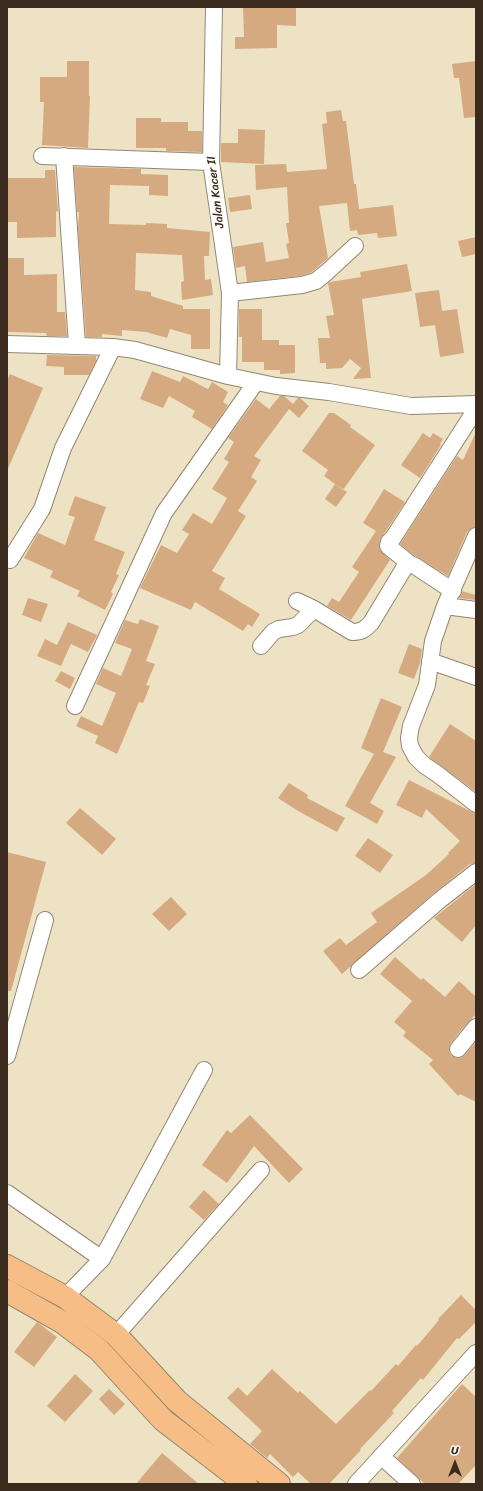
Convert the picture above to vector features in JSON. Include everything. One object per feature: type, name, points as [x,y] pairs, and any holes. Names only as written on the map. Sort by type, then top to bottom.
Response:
[{"type":"highway","points":[[7,1266],[65,1297],[116,1335],[178,1401],[279,1484]]},
{"type":"highway","points":[[7,1291],[62,1322],[99,1350],[164,1420],[246,1484]]},
{"type":"street","name":"Jalan Kacer II","points":[[214,7],[211,162],[230,293],[228,376]]},
{"type":"street","points":[[42,156],[211,162]]},
{"type":"street","points":[[64,156],[77,345]]},
{"type":"street","points":[[230,293],[302,285],[316,281],[355,246]]},
{"type":"street","points":[[7,344],[113,347],[135,350],[228,376],[276,386],[329,392],[411,406],[476,404]]},
{"type":"street","points":[[10,560],[42,509],[63,448],[113,347]]},
{"type":"street","points":[[74,706],[164,512],[256,382]]},
{"type":"street","points":[[453,591],[410,564],[388,546],[389,542],[476,409]]},
{"type":"street","points":[[476,536],[453,591],[445,606],[433,641],[427,685],[410,732],[410,746],[416,757],[424,765],[476,804]]},
{"type":"street","points":[[297,601],[314,609],[352,632],[359,632],[371,624],[402,569],[406,565],[410,564]]},
{"type":"street","points":[[445,606],[476,610]]},
{"type":"street","points":[[261,646],[273,632],[279,629],[298,625],[314,609]]},
{"type":"street","points":[[430,661],[476,677]]},
{"type":"street","points":[[359,970],[441,899],[476,872]]},
{"type":"street","points":[[7,1056],[45,920]]},
{"type":"street","points":[[458,1049],[476,1027]]},
{"type":"street","points":[[65,1297],[102,1259],[204,1070]]},
{"type":"street","points":[[116,1335],[261,1170]]},
{"type":"street","points":[[7,1193],[102,1259]]},
{"type":"street","points":[[356,1484],[476,1354]]},
{"type":"street","points":[[381,1456],[412,1484]]},
{"type":"building","points":[[243,7],[296,7],[296,26],[277,25],[277,48],[235,49],[235,37],[244,37]]},
{"type":"building","points":[[67,61],[89,61],[90,96],[88,148],[42,145],[44,102],[40,102],[40,77],[67,77]]},
{"type":"building","points":[[476,61],[476,117],[464,118],[459,78],[454,78],[452,64]]},
{"type":"building","points":[[341,110],[343,121],[346,121],[354,184],[356,184],[359,209],[393,205],[397,236],[378,238],[377,233],[358,235],[357,230],[350,231],[347,203],[319,206],[328,258],[312,272],[300,276],[247,282],[245,266],[236,268],[233,247],[263,242],[266,262],[289,258],[286,244],[289,243],[286,223],[289,223],[287,187],[256,190],[255,165],[286,164],[287,172],[327,169],[322,124],[327,123],[326,112]]},
{"type":"building","points":[[136,118],[161,118],[161,122],[188,122],[188,131],[202,131],[202,152],[166,151],[166,148],[136,148]]},
{"type":"building","points":[[238,129],[265,130],[264,164],[221,162],[221,143],[238,143]]},
{"type":"building","points":[[74,167],[141,169],[141,174],[168,175],[168,196],[149,195],[149,186],[110,185],[109,224],[167,224],[167,228],[210,232],[209,256],[204,256],[205,280],[211,279],[213,295],[182,300],[181,282],[184,281],[182,255],[136,253],[135,290],[151,292],[151,296],[183,306],[183,309],[210,309],[210,349],[191,349],[191,335],[170,329],[167,338],[146,332],[122,330],[122,336],[102,334],[102,337],[86,337],[78,228],[79,212],[77,212]]},
{"type":"building","points":[[45,170],[55,170],[58,212],[56,211],[56,237],[17,238],[17,222],[8,222],[7,178],[45,178]]},
{"type":"building","points":[[250,195],[252,209],[230,212],[228,198]]},
{"type":"building","points":[[476,237],[476,254],[462,257],[458,241]]},
{"type":"building","points":[[7,258],[24,258],[24,275],[57,274],[57,312],[65,312],[67,336],[47,336],[46,333],[7,332]]},
{"type":"building","points":[[407,264],[412,291],[362,299],[371,378],[353,379],[361,368],[350,359],[342,368],[326,369],[326,363],[320,363],[318,338],[330,338],[326,316],[334,315],[328,283],[361,277],[360,272]]},
{"type":"building","points":[[439,290],[442,311],[457,309],[464,353],[440,357],[435,325],[420,327],[415,293]]},
{"type":"building","points":[[239,309],[262,309],[262,340],[279,340],[279,345],[295,345],[295,373],[280,374],[280,370],[264,370],[264,362],[242,362],[242,337],[239,337]]},
{"type":"building","points":[[47,355],[96,356],[96,361],[89,375],[64,375],[64,367],[46,366]]},
{"type":"building","points":[[152,371],[180,382],[183,376],[208,389],[212,382],[228,392],[223,402],[228,405],[212,429],[192,417],[195,411],[169,396],[163,408],[140,399]]},
{"type":"building","points":[[10,374],[43,388],[7,471],[7,380]]},
{"type":"building","points":[[280,396],[284,396],[293,404],[298,398],[300,398],[309,406],[299,418],[289,409],[254,456],[261,460],[251,477],[257,481],[238,511],[246,516],[212,571],[225,578],[219,589],[260,614],[252,627],[248,624],[243,631],[195,602],[191,610],[140,588],[161,545],[177,553],[189,534],[182,530],[193,513],[212,524],[227,498],[212,489],[229,462],[224,459],[234,442],[228,438],[256,399],[269,409]]},
{"type":"building","points":[[329,413],[334,413],[375,445],[343,490],[324,476],[328,470],[302,451]]},
{"type":"building","points":[[476,432],[476,527],[471,528],[467,532],[448,576],[415,556],[400,544],[457,456],[463,460]]},
{"type":"building","points":[[423,433],[430,438],[433,433],[443,439],[440,444],[441,445],[420,478],[401,465]]},
{"type":"building","points":[[335,484],[347,492],[336,507],[325,499]]},
{"type":"building","points":[[384,489],[405,502],[380,540],[379,549],[390,560],[351,620],[327,606],[332,598],[339,602],[359,572],[352,567],[376,531],[363,523]]},
{"type":"building","points":[[75,496],[106,507],[94,540],[125,552],[116,574],[119,575],[111,592],[113,594],[105,610],[77,596],[80,591],[50,577],[53,571],[24,558],[38,533],[65,545],[75,517],[68,515]]},
{"type":"building","points":[[462,591],[476,595],[476,600],[459,598]]},
{"type":"building","points":[[28,598],[48,604],[41,622],[22,615]]},
{"type":"building","points":[[140,619],[159,626],[146,661],[155,664],[146,685],[150,686],[143,703],[139,702],[117,754],[95,743],[98,736],[76,726],[81,716],[102,726],[116,693],[96,684],[103,668],[121,676],[132,649],[115,643],[125,620],[138,624]]},
{"type":"building","points":[[68,622],[97,635],[88,652],[71,644],[61,666],[37,656],[45,639],[57,645]]},
{"type":"building","points":[[409,644],[422,649],[420,663],[414,679],[398,673]]},
{"type":"building","points":[[61,671],[75,678],[70,689],[55,681]]},
{"type":"building","points":[[381,698],[402,707],[383,752],[396,757],[370,803],[384,811],[377,824],[345,806],[374,754],[361,748]]},
{"type":"building","points":[[450,724],[476,741],[476,792],[429,757]]},
{"type":"building","points":[[409,780],[476,814],[476,863],[470,864],[435,892],[342,974],[323,951],[340,938],[346,945],[377,922],[371,913],[426,875],[449,854],[448,853],[460,841],[426,809],[422,818],[396,805]]},
{"type":"building","points":[[289,783],[308,795],[307,798],[345,818],[337,832],[298,811],[278,798]]},
{"type":"building","points":[[80,808],[116,839],[102,855],[66,823]]},
{"type":"building","points":[[368,838],[393,855],[380,873],[355,856]]},
{"type":"building","points":[[7,852],[46,862],[11,991],[7,991]]},
{"type":"building","points":[[476,884],[476,925],[462,942],[434,918]]},
{"type":"building","points":[[171,897],[187,914],[169,931],[152,914]]},
{"type":"building","points":[[395,957],[421,980],[423,978],[445,997],[459,981],[476,997],[476,1014],[451,1043],[449,1052],[456,1058],[461,1058],[476,1042],[476,1102],[460,1094],[458,1096],[429,1064],[433,1060],[403,1036],[406,1032],[394,1022],[412,1001],[380,974]]},
{"type":"building","points":[[250,1115],[303,1169],[289,1183],[254,1146],[227,1183],[202,1165],[227,1130],[231,1133]]},
{"type":"building","points":[[204,1190],[219,1204],[204,1220],[189,1207]]},
{"type":"building","points":[[461,1295],[476,1310],[476,1322],[459,1339],[457,1338],[423,1380],[421,1378],[392,1411],[394,1413],[329,1484],[311,1484],[298,1472],[293,1477],[270,1454],[267,1458],[250,1444],[262,1431],[227,1398],[238,1387],[247,1396],[272,1369],[298,1393],[300,1391],[336,1424],[370,1390],[371,1391],[396,1364],[398,1366],[416,1345],[417,1346],[439,1320],[438,1319]]},
{"type":"building","points":[[37,1322],[57,1337],[34,1367],[14,1352]]},
{"type":"building","points":[[75,1374],[93,1391],[65,1422],[47,1406]]},
{"type":"building","points":[[462,1384],[476,1397],[476,1465],[458,1484],[425,1484],[397,1458]]},
{"type":"building","points":[[109,1389],[125,1404],[114,1415],[99,1399]]},
{"type":"building","points":[[162,1453],[199,1484],[136,1484]]}]
